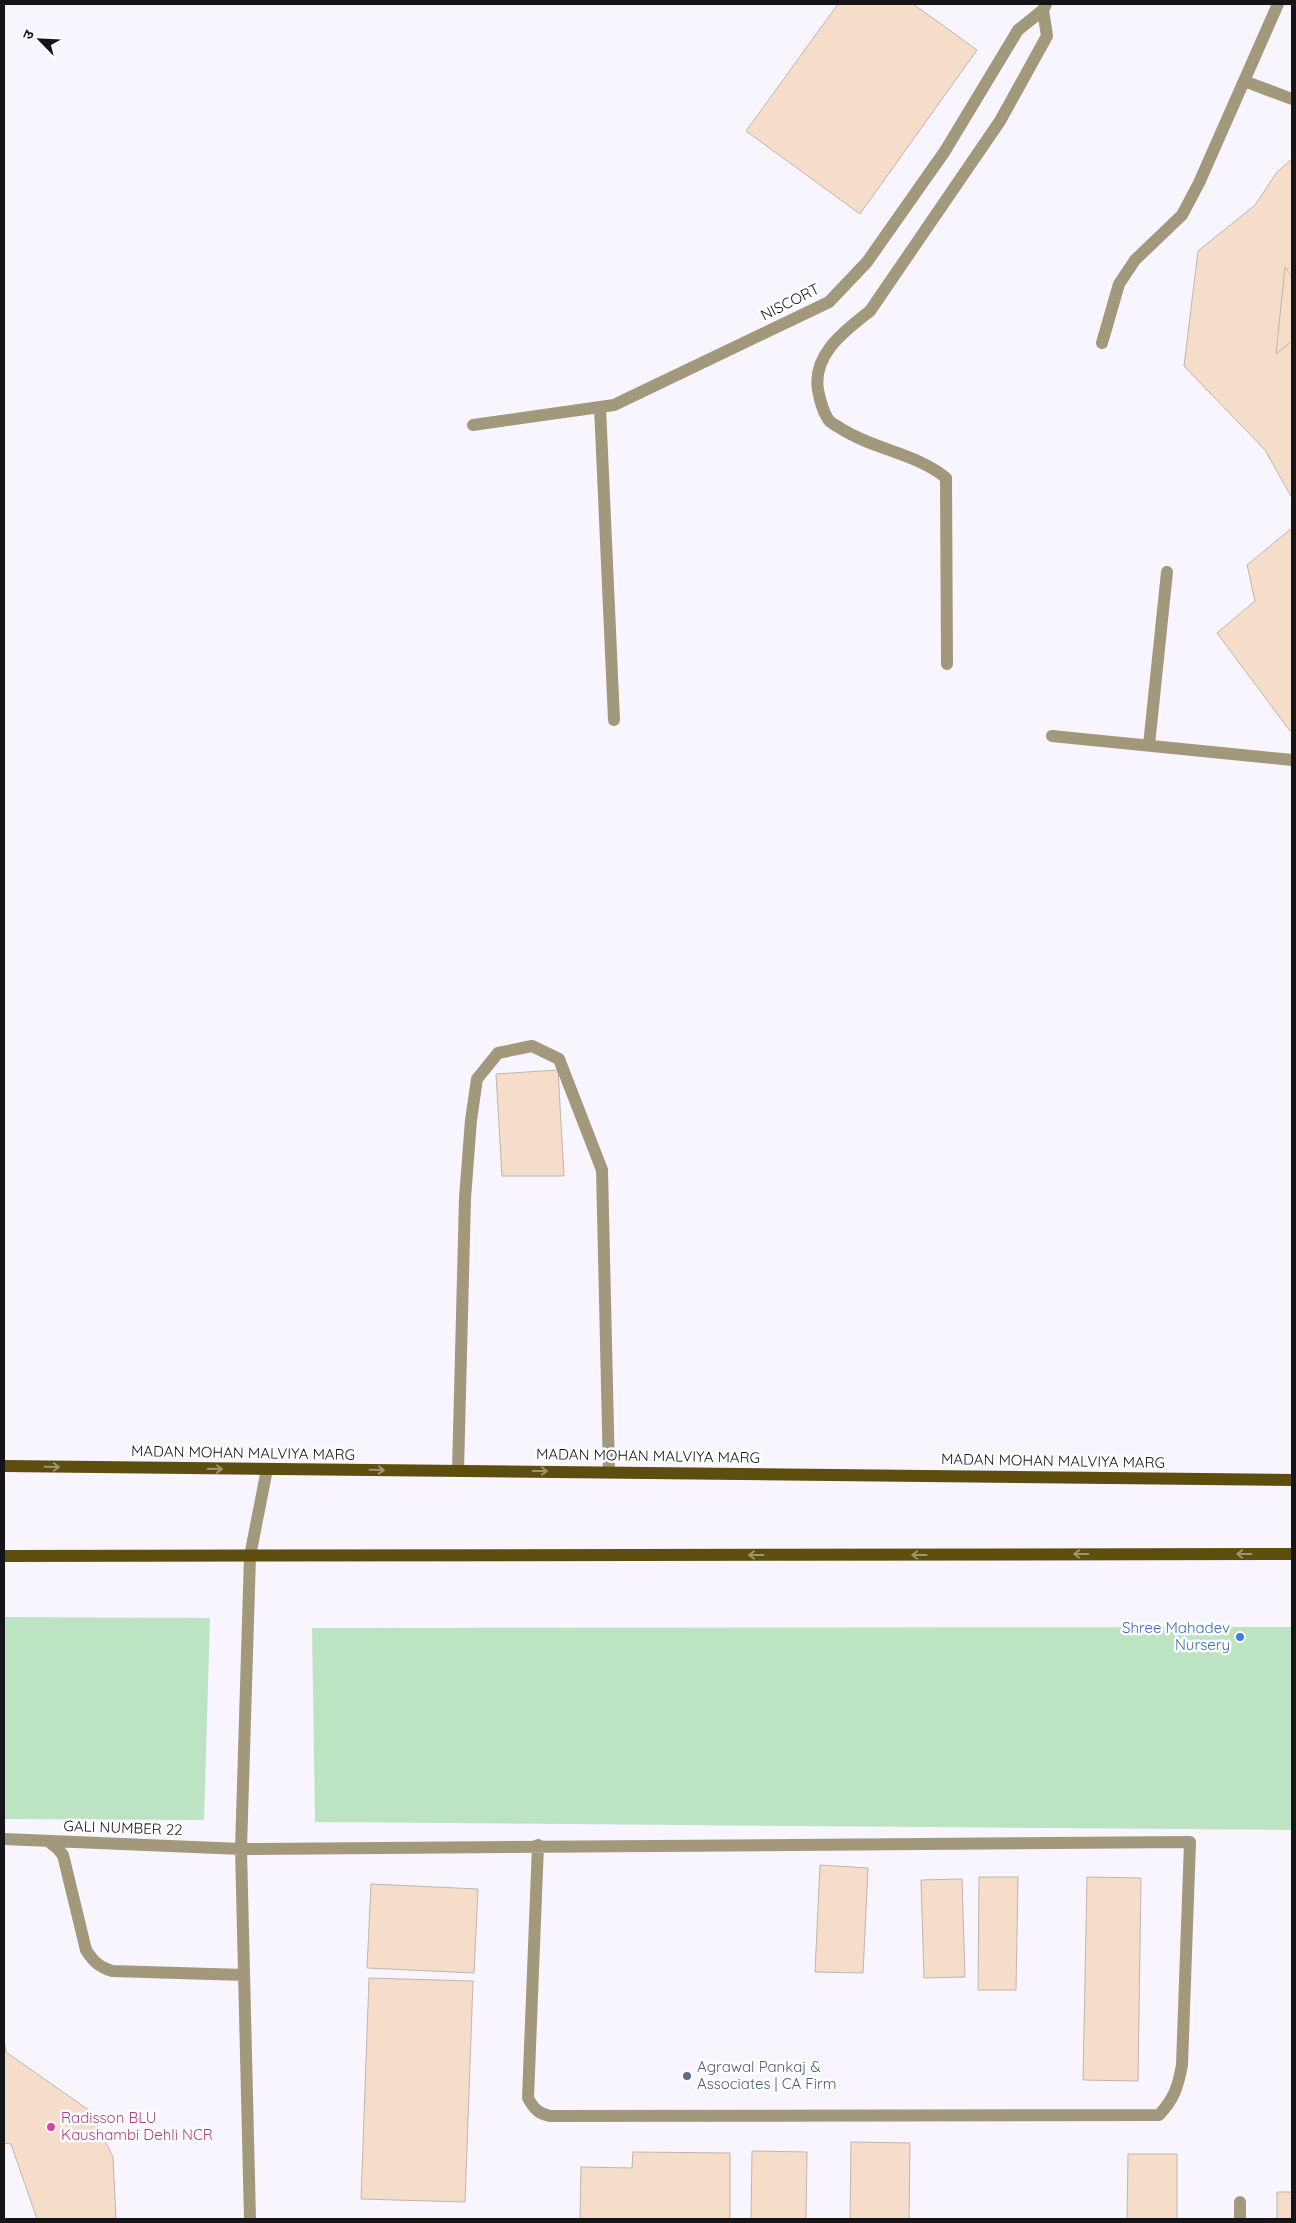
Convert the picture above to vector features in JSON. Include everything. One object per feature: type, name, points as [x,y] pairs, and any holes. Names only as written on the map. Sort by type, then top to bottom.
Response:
[{"type":"main road","name":"MADAN MOHAN MALVIYA MARG","points":[[4,1466],[1292,1480]]},
{"type":"main road","points":[[4,1556],[1292,1554]]},
{"type":"street","points":[[1102,343],[1119,284],[1134,260],[1182,215],[1199,183],[1278,4]]},
{"type":"street","points":[[947,664],[946,478],[935,469],[857,439],[829,421],[820,402],[817,382],[825,354],[841,334],[870,311],[1000,121],[1046,36],[1045,7]]},
{"type":"street","name":"NISCORT","points":[[473,425],[614,405],[829,302],[867,262],[945,151],[1018,30],[1045,7]]},
{"type":"street","points":[[1244,81],[1292,98]]},
{"type":"street","points":[[600,407],[614,720]]},
{"type":"street","points":[[1149,746],[1166,572]]},
{"type":"street","points":[[1052,736],[1292,760]]},
{"type":"street","points":[[458,1471],[465,1198],[477,1078],[498,1053],[532,1046],[559,1059],[602,1170],[609,1472]]},
{"type":"street","points":[[250,2219],[241,1849],[250,1556],[267,1469]]},
{"type":"street","name":"GALI NUMBER 22","points":[[4,1839],[241,1849],[538,1846],[1190,1842],[1182,2065],[1179,2084],[1170,2102],[1158,2114],[542,2115],[534,2108],[528,2098],[538,1846]]},
{"type":"street","points":[[49,1842],[63,1855],[86,1950],[94,1962],[102,1968],[112,1971],[244,1975]]},
{"type":"street","points":[[1240,2202],[1240,2219]]},
{"type":"green space","points":[[4,1617],[210,1618],[204,1820],[4,1819]]},
{"type":"green space","points":[[1292,1627],[1292,1830],[315,1822],[312,1628]]},
{"type":"building","points":[[838,4],[913,4],[977,50],[860,214],[746,131]]},
{"type":"building","points":[[1292,159],[1292,498],[1265,450],[1184,366],[1198,251],[1255,205],[1277,172]]},
{"type":"building","points":[[1285,267],[1292,277],[1292,341],[1276,354]]},
{"type":"building","points":[[1292,528],[1292,730],[1290,731],[1217,633],[1255,601],[1247,565]]},
{"type":"building","points":[[558,1070],[564,1176],[502,1176],[496,1074]]},
{"type":"building","points":[[820,1865],[868,1868],[863,1973],[815,1972]]},
{"type":"building","points":[[979,1877],[1018,1877],[1016,1990],[978,1990]]},
{"type":"building","points":[[1087,1877],[1141,1878],[1138,2081],[1083,2080]]},
{"type":"building","points":[[962,1879],[965,1977],[924,1978],[921,1880]]},
{"type":"building","points":[[371,1884],[478,1889],[474,1973],[367,1968]]},
{"type":"building","points":[[369,1978],[473,1981],[465,2202],[361,2199]]},
{"type":"building","name":"Radisson BLU Kaushambi Dehli NCR","points":[[4,2039],[6,2052],[90,2111],[113,2157],[116,2219],[37,2219],[11,2144],[4,2143]]},
{"type":"building","points":[[851,2142],[910,2143],[909,2219],[850,2219]]},
{"type":"building","points":[[752,2151],[807,2152],[806,2219],[751,2219]]},
{"type":"building","points":[[633,2152],[730,2153],[730,2219],[580,2219],[581,2167],[632,2168]]},
{"type":"building","points":[[1128,2154],[1177,2154],[1177,2219],[1127,2219]]},
{"type":"building","points":[[1277,2192],[1292,2192],[1292,2219],[1277,2219]]},
{"type":"place","name":"Shree Mahadev Nursery","points":[[1240,1637]]},
{"type":"place","name":"Agrawal Pankaj & Associates | CA Firm","points":[[687,2076]]},
{"type":"place","name":"Radisson BLU Kaushambi Dehli NCR","points":[[51,2127]]}]
